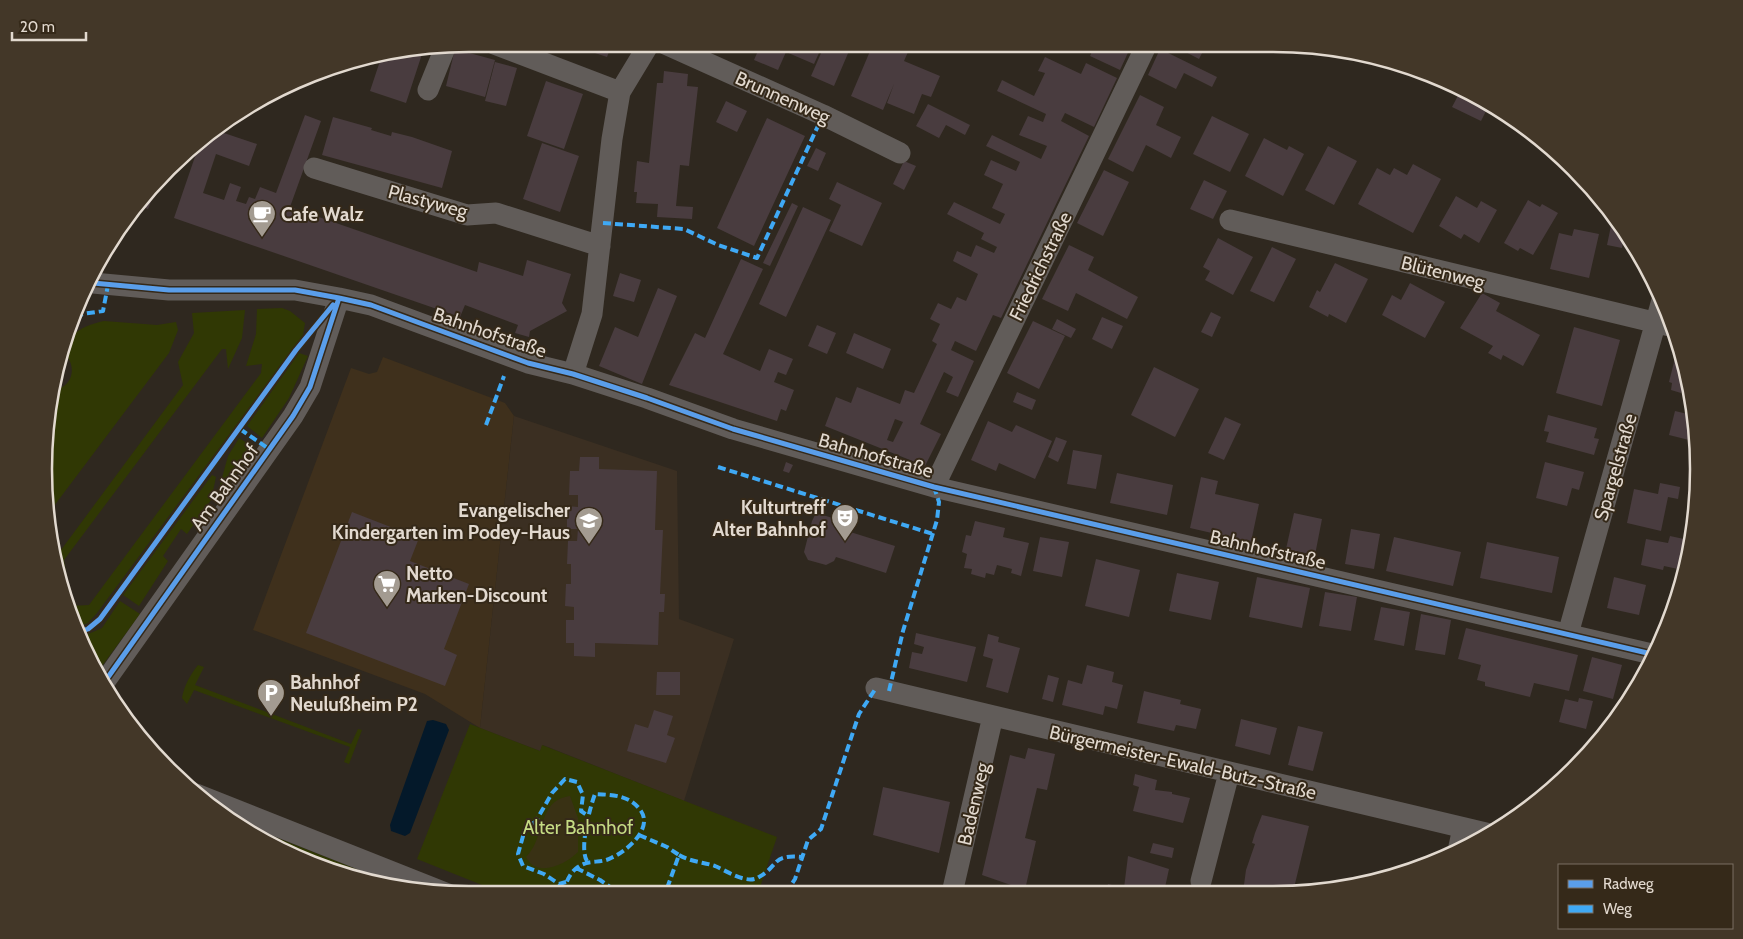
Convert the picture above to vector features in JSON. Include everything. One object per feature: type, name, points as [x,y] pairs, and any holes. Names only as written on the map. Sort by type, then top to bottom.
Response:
[{"type":"street","points":[[515,52],[620,92]]},
{"type":"street","points":[[573,374],[592,314],[612,139],[620,92],[644,52]]},
{"type":"street","name":"Brunnenweg","points":[[683,52],[823,115],[900,153]]},
{"type":"street","name":"Friedrichstraße","points":[[934,487],[1143,52]]},
{"type":"street","points":[[428,90],[443,53]]},
{"type":"street","name":"Plastyweg","points":[[314,168],[467,215],[496,213],[600,246]]},
{"type":"street","name":"Blütenweg","points":[[1230,220],[1664,325]]},
{"type":"street","name":"Bahnhofstraße","points":[[97,283],[169,290],[295,290],[370,305],[528,363],[573,374],[733,429],[934,487],[1647,653]]},
{"type":"street","name":"Am Bahnhof","points":[[108,678],[293,416],[310,387],[339,298]]},
{"type":"street","name":"Spargelstraße","points":[[1568,634],[1665,326]]},
{"type":"street","name":"Bürgermeister-Ewald-Butz-Straße","points":[[876,688],[1480,832]]},
{"type":"street","name":"Badenweg","points":[[954,886],[993,716]]},
{"type":"street","points":[[1202,881],[1229,773]]},
{"type":"street","points":[[222,804],[422,884]]},
{"type":"street","points":[[1460,842],[1463,828]]},
{"type":"shaded area","points":[[383,357],[505,403],[514,416],[480,728],[425,694],[253,630],[351,368],[369,374],[377,372]]},
{"type":"shaded area","name":"Evangelischer Kindergarten im Podey-Haus","points":[[514,416],[677,471],[679,619],[734,639],[684,801],[543,745],[540,751],[480,728]]},
{"type":"green space","points":[[282,308],[290,311],[305,323],[303,335],[97,613],[88,623],[83,625],[76,606],[89,605],[261,373],[262,364],[246,366],[256,334],[257,309]]},
{"type":"green space","points":[[245,310],[242,338],[228,369],[226,349],[222,349],[64,560],[66,573],[61,550],[183,385],[178,362],[194,333],[192,313]]},
{"type":"green space","points":[[104,321],[157,325],[176,322],[178,330],[169,353],[54,506],[53,442],[61,388],[70,379],[72,373],[68,358],[76,332]]},
{"type":"green space","points":[[299,353],[308,356],[289,398],[262,438],[247,426]]},
{"type":"green space","points":[[239,438],[255,448],[215,503],[228,456]]},
{"type":"green space","points":[[212,475],[216,477],[211,500],[187,534],[181,529],[163,556],[168,561],[139,606],[123,595]]},
{"type":"green space","points":[[120,601],[140,614],[102,666],[87,635],[102,628]]},
{"type":"green space","points":[[198,665],[204,667],[195,685],[351,744],[358,729],[362,730],[349,764],[344,762],[350,747],[194,690],[187,704],[182,698],[183,694],[192,673]]},
{"type":"green space","name":"Alter Bahnhof","points":[[470,724],[540,751],[542,745],[777,837],[760,886],[484,886],[417,859]]},
{"type":"green space","points":[[265,833],[367,873],[310,855]]},
{"type":"sand","points":[[570,796],[578,818],[578,852],[573,857],[552,867],[537,867],[531,864],[526,857],[537,840],[547,812],[559,799]]},
{"type":"water","points":[[433,720],[446,724],[449,730],[410,833],[405,836],[391,831],[390,825],[427,721]]},
{"type":"building","points":[[466,52],[495,60],[485,97],[446,86],[454,53]]},
{"type":"building","points":[[592,52],[609,52],[607,57]]},
{"type":"building","points":[[758,52],[786,52],[778,70],[754,60]]},
{"type":"building","points":[[786,52],[819,52],[814,64]]},
{"type":"building","points":[[822,52],[849,52],[834,86],[811,76]]},
{"type":"building","points":[[870,52],[908,52],[904,61],[940,76],[931,97],[922,94],[914,114],[887,103],[894,84],[883,110],[851,96]]},
{"type":"building","points":[[1092,52],[1128,52],[1120,70],[1090,56]]},
{"type":"building","points":[[1159,52],[1166,52],[1217,77],[1212,87],[1184,73],[1176,89],[1148,75]]},
{"type":"building","points":[[1186,52],[1202,52],[1199,59]]},
{"type":"building","points":[[422,55],[406,103],[370,91],[379,63]]},
{"type":"building","points":[[1045,57],[1081,74],[1086,63],[1117,78],[1094,127],[1065,113],[1061,121],[1089,136],[1001,318],[993,315],[976,351],[955,341],[951,350],[974,361],[958,397],[946,392],[953,377],[944,372],[920,424],[941,434],[925,466],[825,426],[836,397],[851,403],[857,387],[900,404],[905,390],[914,393],[937,344],[932,341],[940,324],[930,319],[938,303],[951,309],[957,297],[966,301],[978,274],[953,261],[957,251],[971,257],[976,245],[994,253],[997,247],[981,239],[984,233],[947,214],[954,202],[1000,224],[1005,214],[992,208],[1003,184],[984,175],[991,160],[1016,171],[1020,162],[986,146],[992,135],[1041,159],[1047,146],[1019,135],[1028,116],[1043,122],[1046,114],[997,91],[1002,80],[1034,96],[1045,73],[1038,71]],"holes":[[[895,419],[903,422],[893,442],[887,440]]]},
{"type":"building","points":[[495,62],[517,68],[506,106],[485,101]]},
{"type":"building","points":[[664,71],[688,74],[687,86],[698,87],[689,166],[680,165],[676,206],[693,207],[692,219],[657,217],[658,204],[636,203],[637,192],[634,192],[637,161],[649,163],[657,83],[663,83]]},
{"type":"building","points":[[546,81],[583,94],[564,149],[527,136]]},
{"type":"building","points":[[1140,95],[1164,107],[1156,125],[1181,137],[1171,158],[1146,145],[1133,172],[1108,159]]},
{"type":"building","points":[[1458,96],[1486,111],[1481,121],[1452,107]]},
{"type":"building","points":[[726,101],[747,111],[737,132],[716,122]]},
{"type":"building","points":[[928,104],[970,125],[965,135],[946,125],[939,138],[916,126]]},
{"type":"building","points":[[305,115],[321,121],[290,207],[477,272],[479,262],[523,276],[527,260],[571,274],[562,303],[567,311],[530,331],[529,337],[515,333],[518,325],[465,305],[460,317],[174,218],[195,156],[224,133],[257,144],[249,166],[216,154],[203,193],[224,200],[230,183],[241,187],[236,201],[246,204],[249,197],[255,199],[260,187],[276,193]]},
{"type":"building","points":[[1212,116],[1249,134],[1230,172],[1193,154]]},
{"type":"building","points":[[333,117],[372,128],[371,130],[391,136],[392,132],[412,137],[452,151],[442,188],[322,155]]},
{"type":"building","points":[[767,118],[805,136],[754,246],[717,228]]},
{"type":"building","points":[[1264,138],[1287,150],[1289,146],[1304,154],[1283,196],[1245,176]]},
{"type":"building","points":[[542,143],[579,156],[560,212],[523,199]]},
{"type":"building","points":[[1328,146],[1357,161],[1334,205],[1305,190]]},
{"type":"building","points":[[816,148],[826,153],[818,171],[807,166]]},
{"type":"building","points":[[904,161],[916,166],[904,190],[893,184]]},
{"type":"building","points":[[1413,164],[1441,179],[1413,233],[1358,204],[1377,168],[1390,175],[1394,168],[1407,175]]},
{"type":"building","points":[[1104,170],[1129,182],[1103,236],[1077,223]]},
{"type":"building","points":[[1204,180],[1227,191],[1213,219],[1190,209]]},
{"type":"building","points":[[837,182],[882,203],[862,246],[829,231],[841,205],[829,199]]},
{"type":"building","points":[[1456,196],[1477,208],[1481,201],[1497,210],[1479,243],[1464,234],[1461,239],[1439,226]]},
{"type":"building","points":[[1528,200],[1540,207],[1542,204],[1558,213],[1533,255],[1520,248],[1518,251],[1504,243]]},
{"type":"building","points":[[792,203],[798,206],[770,266],[763,263]]},
{"type":"building","points":[[803,207],[831,220],[786,317],[759,304]]},
{"type":"building","points":[[1611,226],[1623,243],[1622,248],[1607,245]]},
{"type":"building","points":[[1574,229],[1599,234],[1589,278],[1550,269],[1559,233],[1572,236]]},
{"type":"building","points":[[1218,238],[1253,257],[1233,295],[1205,280],[1210,271],[1203,267]]},
{"type":"building","points":[[1069,245],[1094,257],[1088,270],[1138,297],[1127,319],[1076,293],[1068,311],[1042,299]]},
{"type":"building","points":[[1272,247],[1296,259],[1274,302],[1250,291]]},
{"type":"building","points":[[741,259],[763,269],[723,354],[760,371],[769,349],[793,359],[786,375],[778,372],[774,382],[794,390],[786,411],[781,409],[777,421],[669,385],[695,333],[705,338]]},
{"type":"building","points":[[1335,263],[1368,279],[1346,323],[1329,314],[1328,317],[1309,307],[1317,290],[1320,292]]},
{"type":"building","points":[[620,273],[641,280],[634,302],[613,296]]},
{"type":"building","points":[[1410,283],[1445,302],[1425,338],[1382,315],[1392,295],[1401,300]]},
{"type":"building","points":[[658,288],[677,296],[642,384],[599,366],[615,327],[638,337]]},
{"type":"building","points":[[1482,293],[1500,303],[1496,311],[1540,335],[1523,366],[1503,355],[1501,360],[1488,353],[1493,346],[1460,328]]},
{"type":"building","points":[[1211,312],[1221,317],[1212,337],[1201,332]]},
{"type":"building","points":[[1102,317],[1123,326],[1112,349],[1092,339]]},
{"type":"building","points":[[1057,319],[1076,329],[1071,338],[1052,329]]},
{"type":"building","points":[[1033,321],[1065,336],[1039,389],[1007,373]]},
{"type":"building","points":[[817,325],[836,333],[827,354],[808,346]]},
{"type":"building","points":[[1574,327],[1620,340],[1602,406],[1556,393]]},
{"type":"building","points":[[854,333],[891,349],[883,369],[846,353]]},
{"type":"building","points":[[1675,358],[1682,389],[1681,393],[1671,390],[1672,383],[1669,382]]},
{"type":"building","points":[[1154,367],[1199,389],[1175,437],[1131,415]]},
{"type":"building","points":[[1017,392],[1036,400],[1032,410],[1013,402]]},
{"type":"building","points":[[1675,411],[1687,414],[1690,440],[1669,435]]},
{"type":"building","points":[[1548,415],[1597,428],[1594,438],[1599,439],[1594,455],[1546,442],[1549,432],[1544,431]]},
{"type":"building","points":[[1225,417],[1241,424],[1224,460],[1208,453]]},
{"type":"building","points":[[988,421],[1012,432],[1016,425],[1052,441],[1035,479],[999,463],[996,471],[971,460]]},
{"type":"building","points":[[1056,437],[1067,441],[1058,462],[1048,457]]},
{"type":"building","points":[[1073,450],[1102,455],[1096,489],[1067,484]]},
{"type":"building","points":[[580,457],[599,457],[599,469],[657,471],[655,530],[663,530],[660,594],[665,594],[664,612],[659,612],[658,645],[595,643],[595,657],[574,656],[574,643],[566,643],[566,620],[574,620],[574,607],[565,606],[566,584],[571,584],[571,564],[567,564],[568,541],[577,541],[578,529],[567,529],[567,506],[578,507],[578,495],[569,495],[570,471],[579,471]]},
{"type":"building","points":[[786,462],[793,465],[789,473],[783,471]]},
{"type":"building","points":[[1545,462],[1584,472],[1579,490],[1572,488],[1567,506],[1536,498]]},
{"type":"building","points":[[1117,473],[1173,485],[1167,515],[1110,503]]},
{"type":"building","points":[[1201,477],[1218,481],[1215,494],[1259,504],[1251,542],[1190,528]]},
{"type":"building","points":[[1660,483],[1680,487],[1678,499],[1668,497],[1661,531],[1627,523],[1634,489],[1658,494]]},
{"type":"building","name":"Netto Marken-Discount","points":[[352,512],[419,538],[410,561],[469,584],[444,649],[457,655],[445,686],[306,633]]},
{"type":"building","name":"Kulturtreff Alter Bahnhof","points":[[816,513],[846,522],[844,530],[895,546],[886,573],[836,557],[834,561],[826,565],[808,560],[804,552]]},
{"type":"building","points":[[1294,513],[1322,519],[1315,555],[1286,549]]},
{"type":"building","points":[[975,521],[1005,528],[1003,537],[1029,543],[1021,576],[1011,573],[1012,569],[997,565],[994,575],[986,573],[985,578],[971,574],[972,569],[964,568],[967,554],[962,552],[966,535],[971,536]]},
{"type":"building","points":[[1351,529],[1380,534],[1374,569],[1345,564]]},
{"type":"building","points":[[1670,536],[1684,539],[1678,569],[1664,566],[1663,570],[1641,565],[1646,539],[1668,543]]},
{"type":"building","points":[[1040,537],[1069,542],[1062,577],[1033,571]]},
{"type":"building","points":[[1394,537],[1461,552],[1453,586],[1386,571]]},
{"type":"building","points":[[1487,542],[1559,557],[1552,593],[1480,578]]},
{"type":"building","points":[[1096,559],[1140,570],[1129,617],[1085,606]]},
{"type":"building","points":[[1177,573],[1219,582],[1211,620],[1169,611]]},
{"type":"building","points":[[1257,577],[1310,588],[1302,628],[1249,617]]},
{"type":"building","points":[[1614,577],[1646,585],[1639,615],[1607,608]]},
{"type":"building","points":[[1325,592],[1357,597],[1351,631],[1319,626]]},
{"type":"building","points":[[1381,607],[1410,612],[1404,646],[1374,640]]},
{"type":"building","points":[[1421,614],[1451,620],[1445,655],[1415,650]]},
{"type":"building","points":[[1466,628],[1578,655],[1569,691],[1534,683],[1530,697],[1485,686],[1485,682],[1477,680],[1481,665],[1458,659]]},
{"type":"building","points":[[916,633],[976,647],[967,682],[909,668],[912,652],[922,654],[924,647],[914,644]]},
{"type":"building","points":[[988,634],[999,637],[998,642],[1020,648],[1008,693],[986,687],[993,659],[983,656]]},
{"type":"building","points":[[1592,657],[1622,665],[1613,699],[1583,691]]},
{"type":"building","points":[[1087,665],[1114,672],[1112,682],[1123,685],[1117,709],[1105,706],[1103,715],[1062,705],[1068,680],[1082,684]]},
{"type":"building","points":[[657,672],[680,672],[680,695],[656,695]]},
{"type":"building","points":[[1048,675],[1059,678],[1053,702],[1042,699]]},
{"type":"building","points":[[1144,691],[1181,700],[1180,704],[1201,709],[1196,729],[1176,725],[1174,731],[1137,723]]},
{"type":"building","points":[[1579,698],[1593,701],[1586,729],[1559,722],[1565,699],[1578,702]]},
{"type":"building","points":[[654,710],[673,716],[667,735],[675,738],[666,763],[627,751],[635,724],[648,728]]},
{"type":"building","points":[[1241,719],[1277,728],[1270,755],[1235,746]]},
{"type":"building","points":[[1298,726],[1323,732],[1313,771],[1288,765]]},
{"type":"building","points":[[1028,748],[1055,754],[1047,790],[1037,788],[1025,838],[1036,841],[1026,886],[1014,886],[982,875],[1010,755],[1025,759]]},
{"type":"building","points":[[1135,774],[1157,780],[1155,790],[1172,792],[1172,794],[1190,798],[1183,823],[1133,811],[1139,787],[1133,785]]},
{"type":"building","points":[[883,787],[950,802],[939,853],[873,835]]},
{"type":"building","points":[[1262,815],[1309,826],[1294,886],[1244,886],[1246,870],[1255,844],[1252,843]]},
{"type":"building","points":[[1153,843],[1174,848],[1172,858],[1150,853]]},
{"type":"building","points":[[1128,856],[1169,869],[1165,886],[1124,886]]},
{"type":"marked path","points":[[603,223],[684,229],[718,245],[757,258],[823,115]]},
{"type":"marked path","points":[[83,314],[103,311],[108,285]]},
{"type":"marked path","points":[[486,425],[504,376]]},
{"type":"marked path","points":[[240,429],[269,449]]},
{"type":"marked path","points":[[718,467],[933,534]]},
{"type":"marked path","points":[[889,691],[903,631],[937,520],[939,502],[934,487]]},
{"type":"marked path","points":[[790,886],[795,879],[808,840],[821,829],[859,714],[876,688]]},
{"type":"marked path","points":[[566,882],[559,884],[544,874],[523,866],[518,854],[525,829],[536,821],[552,793],[565,779],[577,782],[583,795],[581,811],[588,816]]},
{"type":"marked path","points":[[566,886],[570,875],[578,867],[586,863],[611,858],[631,845],[644,825],[644,818],[637,806],[621,797],[595,794],[588,818],[585,838],[584,847],[587,861]]},
{"type":"marked path","points":[[639,835],[667,847],[679,855],[668,886]]},
{"type":"marked path","points":[[679,855],[749,879],[759,877],[780,859],[785,857],[802,857]]},
{"type":"marked path","points":[[576,868],[609,886]]},
{"type":"cycle path","points":[[97,283],[169,290],[295,290],[371,305],[528,363],[573,374],[733,429],[934,487],[1647,653]]},
{"type":"cycle path","points":[[108,678],[293,416],[310,387],[339,298]]},
{"type":"cycle path","points":[[85,630],[100,619],[296,350],[333,305]]},
{"type":"place","name":"Cafe Walz","points":[[262,238]]},
{"type":"place","name":"Kulturtreff Alter Bahnhof","points":[[845,542]]},
{"type":"place","name":"Evangelischer Kindergarten im Podey-Haus","points":[[589,545]]},
{"type":"place","name":"Netto Marken-Discount","points":[[387,608]]},
{"type":"place","name":"Bahnhof Neulußheim P2","points":[[271,717]]}]
